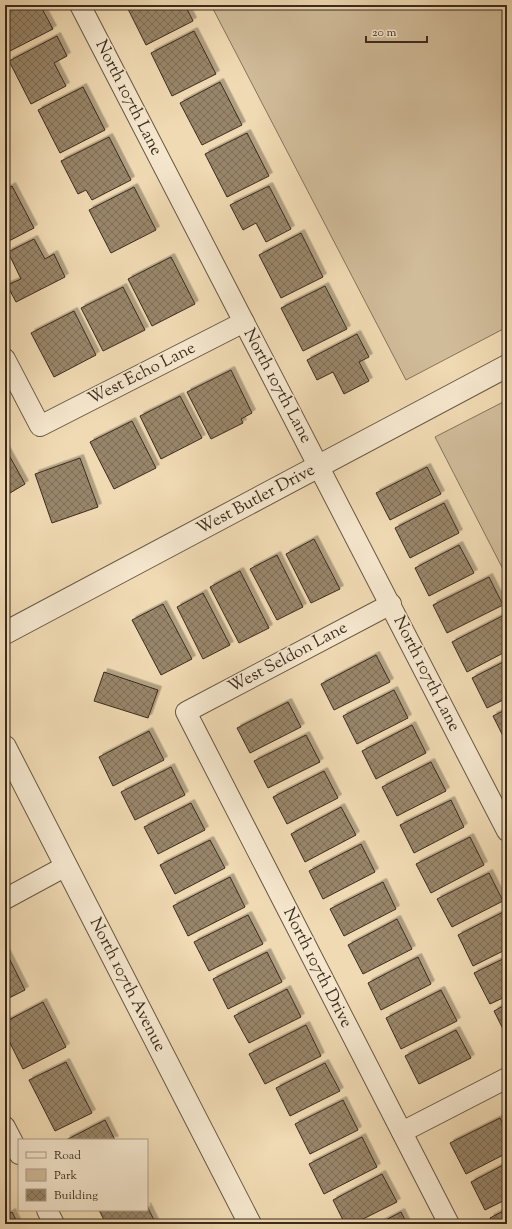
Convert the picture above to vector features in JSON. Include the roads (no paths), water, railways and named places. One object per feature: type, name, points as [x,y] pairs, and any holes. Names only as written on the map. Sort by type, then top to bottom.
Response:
[{"type":"street","name":"North 107th Lane","points":[[80,5],[507,831]]},
{"type":"street","name":"West Echo Lane","points":[[5,359],[40,426],[244,322]]},
{"type":"street","name":"West Butler Drive","points":[[5,633],[507,366]]},
{"type":"street","name":"West Seldon Lane","points":[[186,712],[391,604]]},
{"type":"street","name":"North 107th Drive","points":[[186,712],[449,1224]]},
{"type":"street","name":"North 107th Avenue","points":[[5,747],[250,1224]]},
{"type":"street","points":[[5,899],[66,866]]},
{"type":"street","points":[[402,1132],[507,1078]]},
{"type":"street","points":[[5,1127],[18,1152]]},
{"type":"street","points":[[5,1164],[18,1158]]},
{"type":"street","points":[[48,1211],[54,1224]]}]
